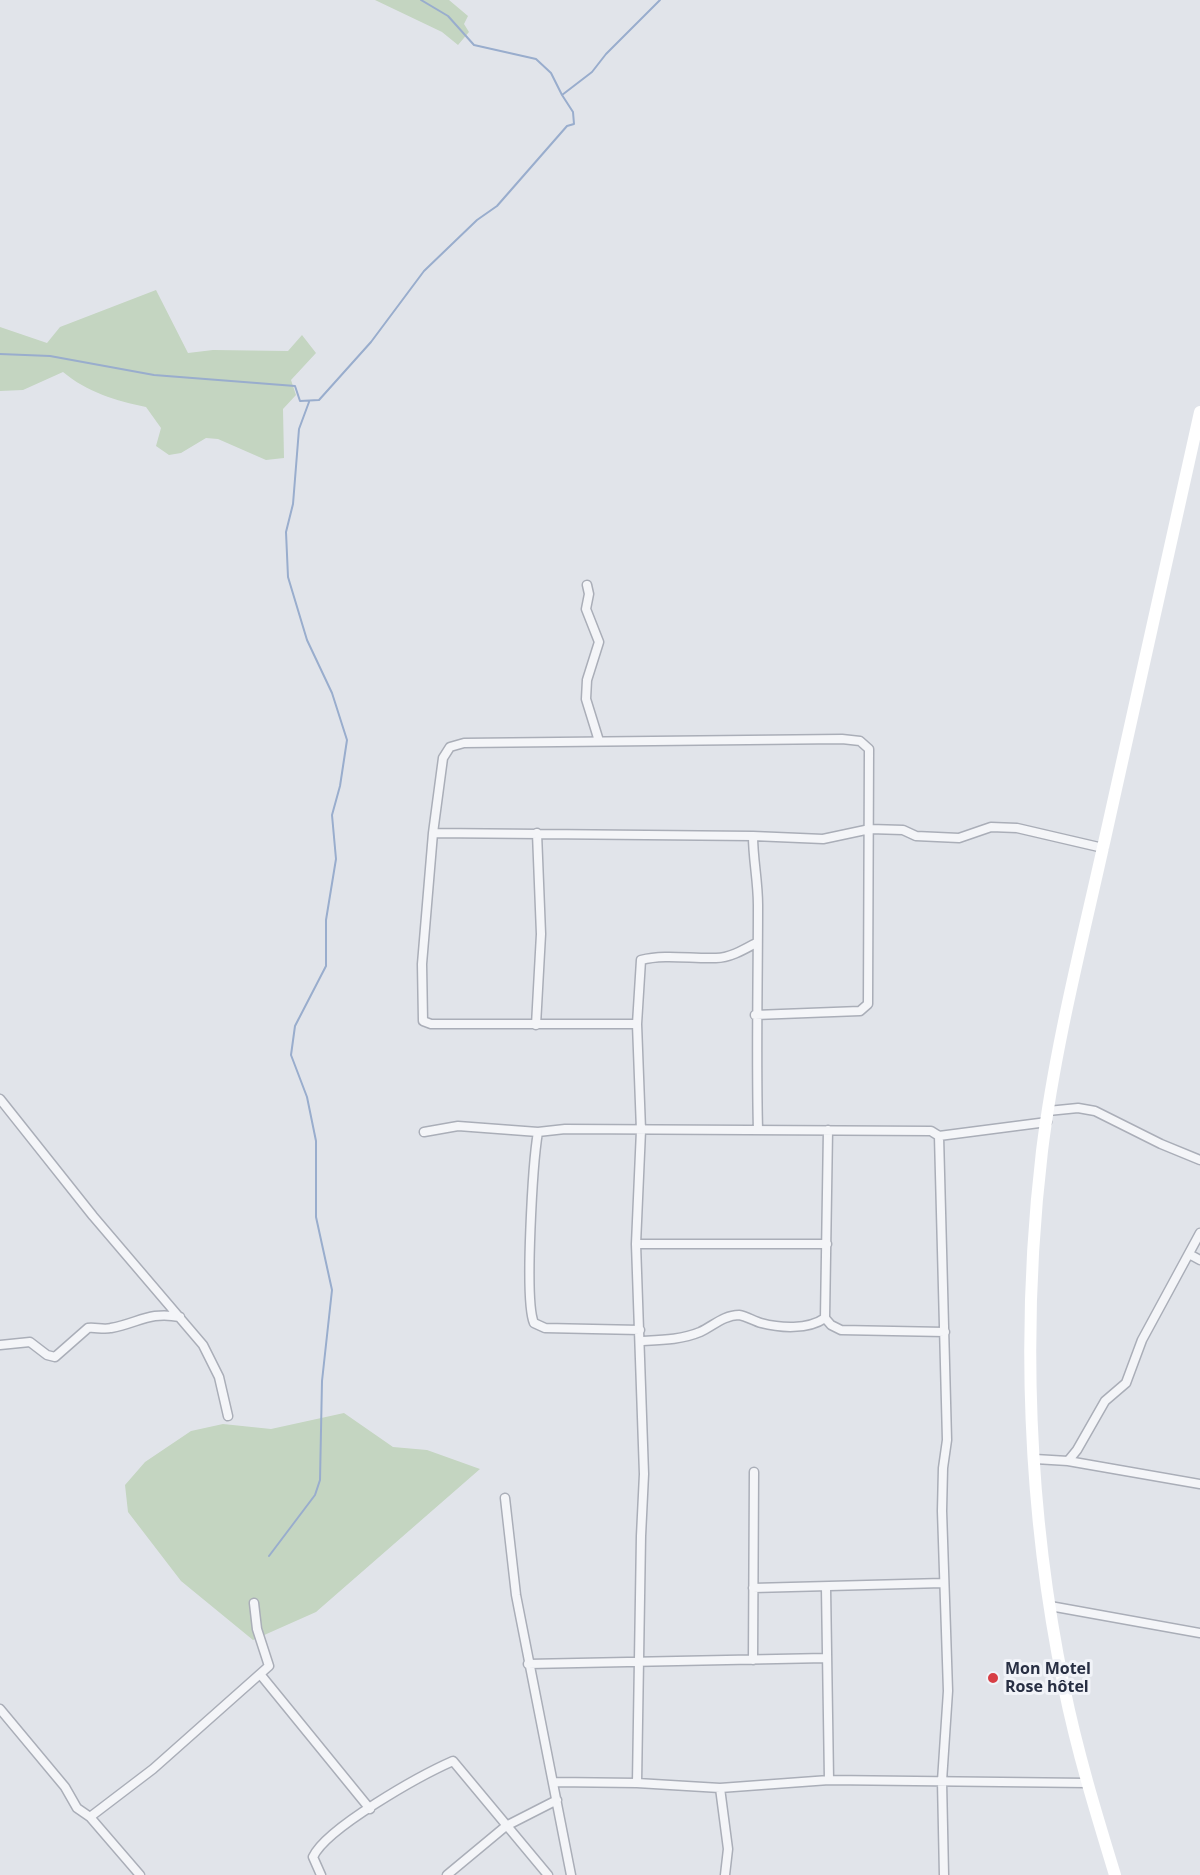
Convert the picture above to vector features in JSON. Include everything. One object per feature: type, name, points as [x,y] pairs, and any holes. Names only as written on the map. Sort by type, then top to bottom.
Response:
[{"type":"main road","points":[[1115,1875],[1064,1689],[1050,1606],[1035,1459],[1032,1306],[1038,1197],[1062,1025],[1200,412]]},
{"type":"street","points":[[587,585],[589,594],[586,609],[599,642],[587,680],[586,699],[599,741]]},
{"type":"street","points":[[638,1024],[536,1026],[431,1024],[423,1021],[422,964],[433,832],[443,759],[450,747],[465,743],[599,741],[860,741],[869,749],[868,1005],[860,1011],[755,1015]]},
{"type":"street","points":[[433,832],[823,839],[870,829],[903,830],[916,836],[958,838],[992,827],[1017,828],[1103,848]]},
{"type":"street","points":[[536,1026],[537,970],[541,934],[537,833]]},
{"type":"street","points":[[753,836],[757,878],[758,987],[755,1015],[758,1130]]},
{"type":"street","points":[[637,1783],[644,1474],[636,1244],[641,1130],[638,1024],[640,960],[653,957],[718,958],[756,943]]},
{"type":"street","points":[[0,1099],[93,1216],[209,1353],[219,1377],[228,1416]]},
{"type":"street","points":[[424,1132],[458,1126],[538,1132],[565,1129],[932,1131],[939,1136],[1048,1116],[1078,1108],[1095,1111],[1200,1160]]},
{"type":"street","points":[[828,1130],[825,1318],[831,1325],[841,1329],[945,1332]]},
{"type":"street","points":[[538,1132],[530,1277],[531,1315],[534,1323],[545,1328],[640,1330]]},
{"type":"street","points":[[939,1136],[947,1440],[943,1468],[943,1583],[946,1608],[948,1691],[942,1781],[944,1875]]},
{"type":"street","points":[[1068,1461],[1077,1450],[1105,1401],[1126,1383],[1142,1340],[1200,1233]]},
{"type":"street","points":[[636,1244],[827,1244]]},
{"type":"street","points":[[1189,1254],[1200,1260]]},
{"type":"street","points":[[0,1345],[30,1342],[47,1356],[55,1357],[88,1328],[110,1329],[145,1316],[163,1314],[180,1317]]},
{"type":"street","points":[[640,1341],[683,1337],[701,1332],[728,1317],[740,1315],[761,1323],[785,1327],[819,1322],[825,1318]]},
{"type":"street","points":[[1035,1459],[1068,1461],[1200,1485]]},
{"type":"street","points":[[753,1660],[754,1472]]},
{"type":"street","points":[[505,1498],[513,1549],[513,1578],[528,1664],[554,1782],[571,1875]]},
{"type":"street","points":[[753,1588],[826,1588],[943,1583]]},
{"type":"street","points":[[826,1588],[829,1780]]},
{"type":"street","points":[[90,1817],[119,1792],[153,1769],[269,1666],[257,1629],[254,1603]]},
{"type":"street","points":[[1050,1606],[1200,1633]]},
{"type":"street","points":[[528,1664],[826,1658]]},
{"type":"street","points":[[260,1674],[370,1809]]},
{"type":"street","points":[[0,1709],[64,1787],[77,1808],[90,1817],[140,1875]]},
{"type":"street","points":[[321,1875],[313,1857],[317,1849],[338,1829],[414,1781],[453,1761],[548,1875]]},
{"type":"street","points":[[554,1782],[637,1783],[720,1788],[829,1780],[1088,1783]]},
{"type":"street","points":[[720,1788],[728,1849],[725,1875]]},
{"type":"street","points":[[447,1875],[506,1826],[557,1800]]},
{"type":"green space","points":[[375,0],[449,0],[468,16],[464,24],[469,32],[458,45],[442,32]]},
{"type":"green space","points":[[156,290],[188,353],[213,350],[288,351],[302,335],[316,353],[291,380],[296,395],[283,409],[284,458],[266,460],[218,439],[206,438],[181,453],[169,455],[156,446],[161,428],[146,407],[102,395],[63,372],[23,390],[0,391],[0,327],[47,343],[60,327]]},
{"type":"green space","points":[[344,1413],[393,1447],[427,1450],[480,1469],[316,1612],[253,1640],[181,1581],[128,1512],[125,1485],[145,1462],[191,1431],[223,1424],[271,1429]]},
{"type":"waterway","points":[[421,0],[448,16],[474,45],[536,59],[551,73],[562,95],[592,72],[606,54],[660,0]]},
{"type":"waterway","points":[[0,354],[50,356],[154,375],[295,386],[300,401],[319,400],[371,342],[424,271],[477,220],[497,206],[567,126],[574,124],[573,112],[562,95]]},
{"type":"waterway","points":[[269,1556],[315,1495],[320,1480],[322,1381],[332,1290],[316,1217],[316,1141],[307,1097],[291,1055],[295,1026],[326,966],[326,920],[336,859],[332,815],[340,786],[347,740],[332,693],[307,640],[288,577],[286,532],[293,504],[299,429],[309,402]]},
{"type":"place","name":"Mon Motel Rose hôtel","points":[[993,1678]]}]
